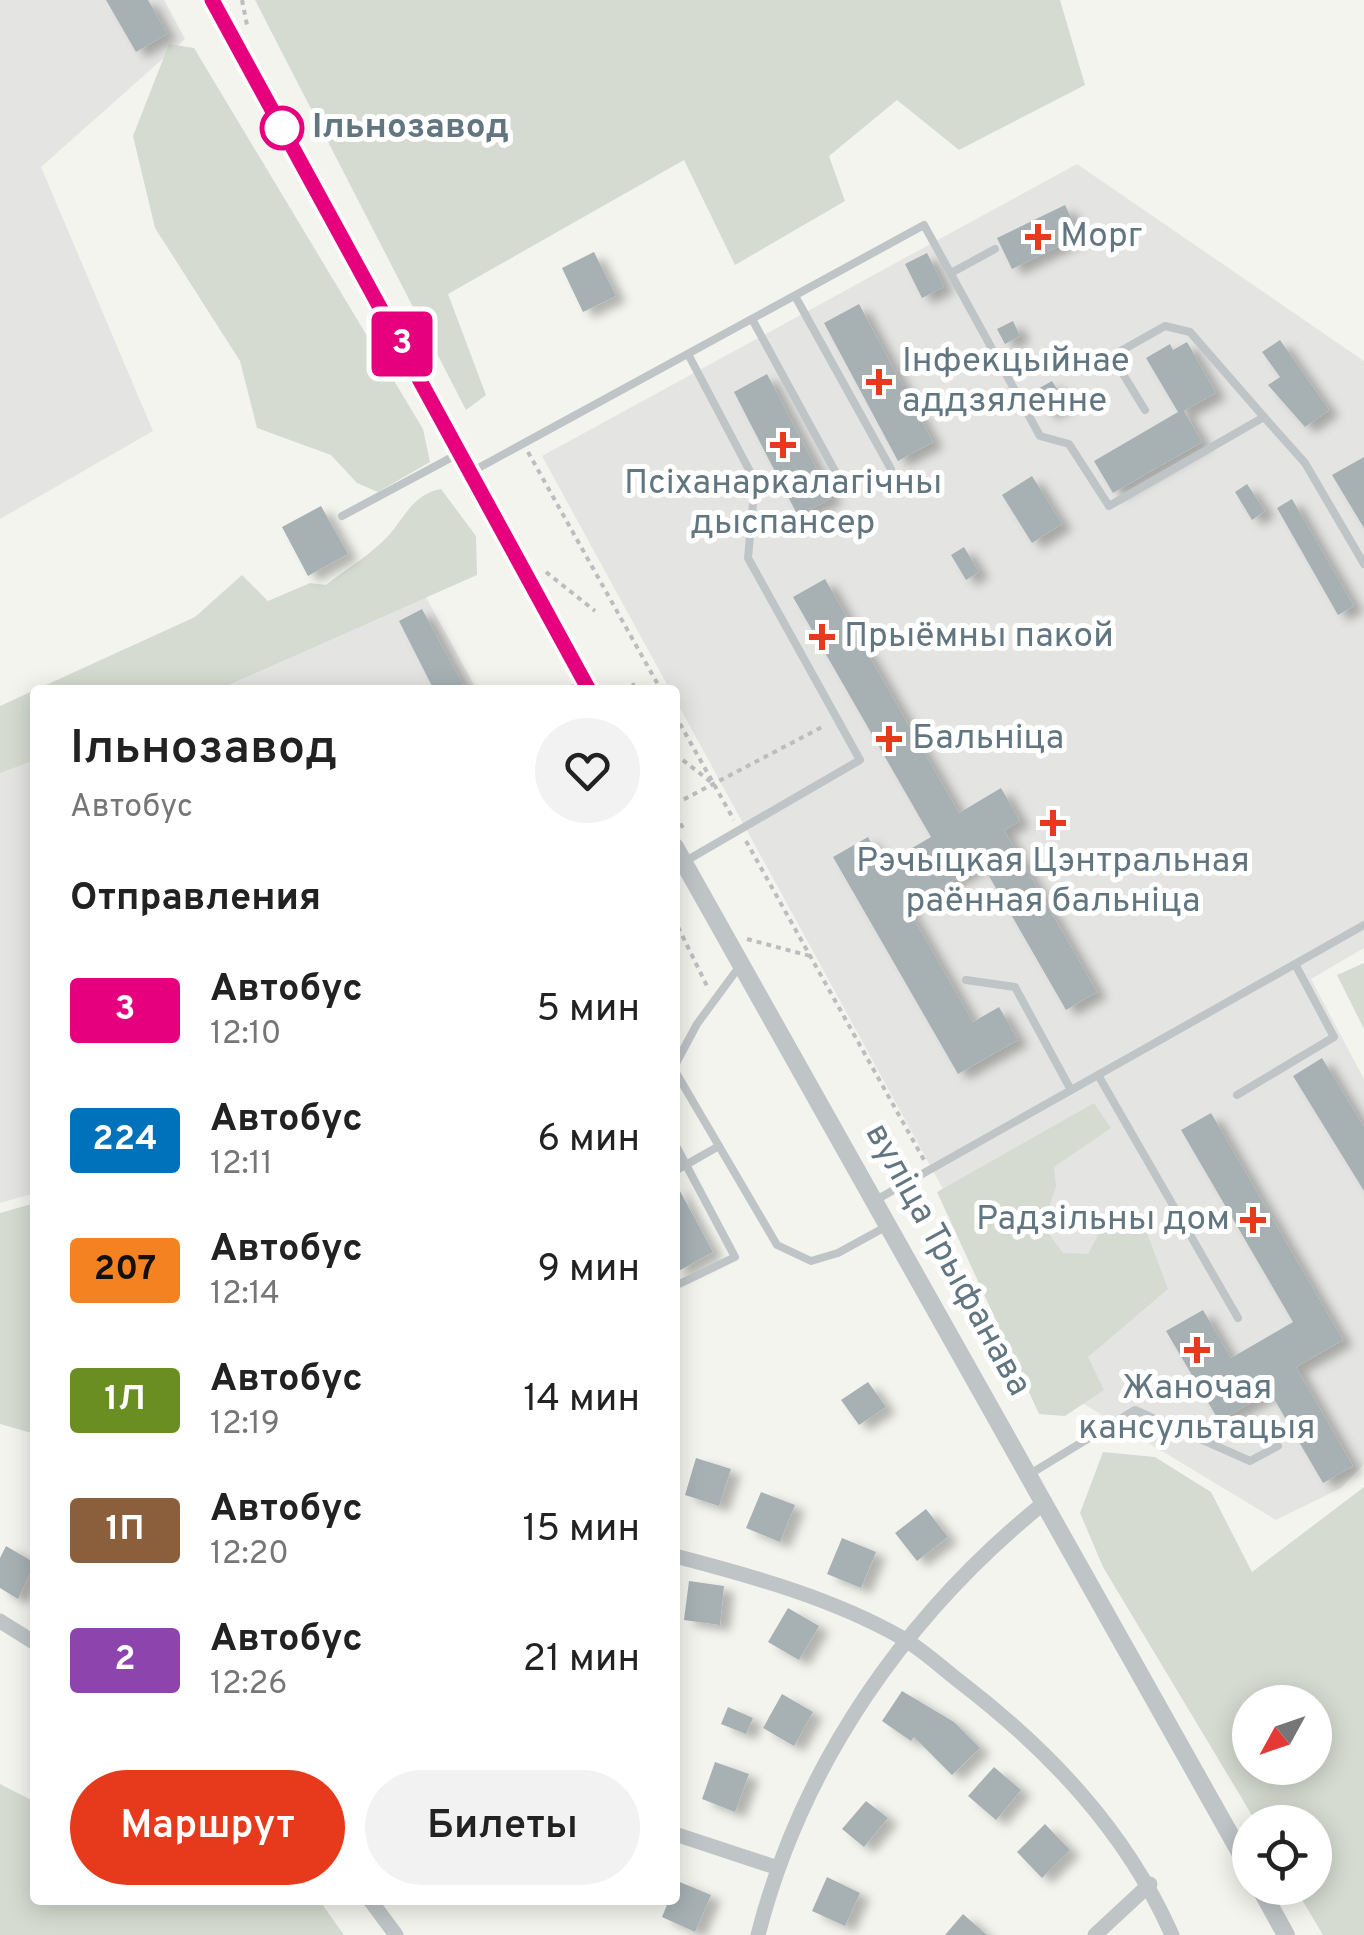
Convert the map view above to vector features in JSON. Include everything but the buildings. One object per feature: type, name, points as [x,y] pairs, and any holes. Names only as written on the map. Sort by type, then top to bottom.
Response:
[{"type":"street","points":[[212,0],[473,471],[580,685]]},
{"type":"street","name":"вуліца Трыфанава","points":[[685,854],[742,963],[1232,1838]]},
{"type":"street","points":[[758,1935],[775,1867],[827,1754],[905,1640],[1008,1531],[1045,1502]]},
{"type":"street","points":[[680,1557],[795,1591],[905,1640],[1003,1714],[1086,1795],[1150,1884],[1172,1935]]},
{"type":"street","points":[[0,1620],[30,1640]]},
{"type":"street","points":[[680,1836],[775,1867]]},
{"type":"street","points":[[1095,1935],[1150,1884]]},
{"type":"street","points":[[374,1905],[396,1935]]},
{"type":"street","points":[[1269,1905],[1286,1935]]},
{"type":"lane","points":[[473,471],[924,225],[1040,436],[1069,444],[1109,506],[1264,417]]},
{"type":"lane","points":[[951,273],[996,249]]},
{"type":"lane","points":[[795,296],[891,469]]},
{"type":"lane","points":[[752,319],[847,493]]},
{"type":"lane","points":[[1145,410],[1112,356],[1165,326],[1190,332],[1305,463],[1364,564]]},
{"type":"lane","points":[[685,854],[860,760],[748,558],[755,481],[688,354]]},
{"type":"lane","points":[[342,516],[462,452]]},
{"type":"lane","points":[[876,1200],[1364,925]]},
{"type":"lane","points":[[680,1059],[714,998],[742,963]]},
{"type":"lane","points":[[1237,1095],[1334,1037],[1296,964]]},
{"type":"lane","points":[[966,980],[1015,988],[1071,1090]]},
{"type":"lane","points":[[1098,1075],[1238,1318]]},
{"type":"lane","points":[[680,1077],[778,1245],[812,1261],[838,1254],[890,1224]]},
{"type":"lane","points":[[680,1167],[719,1146]]},
{"type":"lane","points":[[680,1153],[735,1256],[680,1284]]},
{"type":"lane","points":[[1030,1474],[1135,1410],[1250,1461],[1278,1446]]},
{"type":"path","points":[[524,443],[658,685]]},
{"type":"path","points":[[680,723],[929,1170]]},
{"type":"path","points":[[680,801],[824,726]]},
{"type":"path","points":[[680,758],[714,784]]},
{"type":"path","points":[[680,931],[714,998]]},
{"type":"path","points":[[747,939],[810,956]]},
{"type":"shaded area","points":[[0,0],[164,0],[185,39],[41,167],[153,431],[0,519]]},
{"type":"shaded area","points":[[255,0],[1060,0],[1085,85],[959,150],[897,100],[829,156],[845,201],[735,265],[684,160],[448,294],[486,395],[466,410]]},
{"type":"shaded area","points":[[169,44],[194,48],[423,429],[430,462],[378,492],[357,483],[331,455],[257,428],[240,361],[155,228],[133,136]]},
{"type":"shaded area","name":"Рэчыцкая Цэнтральная раённая бальніца","points":[[1077,164],[1364,361],[1364,948],[1311,979],[1364,1079],[1364,1464],[1341,1488],[1276,1520],[1049,1383],[680,708],[680,685],[667,685],[542,456]]},
{"type":"shaded area","points":[[441,489],[476,536],[477,575],[228,685],[46,685],[195,617],[242,575],[268,601],[310,583],[326,585],[382,542],[417,501]]},
{"type":"shaded area","points":[[410,568],[474,685],[145,685]]},
{"type":"shaded area","points":[[30,692],[30,762],[0,773],[0,706]]},
{"type":"shaded area","points":[[30,736],[30,1194],[0,1203],[0,749]]},
{"type":"shaded area","points":[[1364,963],[1364,1029],[1337,975]]},
{"type":"shaded area","points":[[1094,1103],[1111,1128],[1054,1167],[1056,1186],[1043,1226],[1063,1253],[1088,1254],[1103,1225],[1138,1209],[1168,1289],[1088,1357],[1104,1390],[1065,1416],[1039,1414],[937,1192]]},
{"type":"shaded area","points":[[30,1204],[30,1433],[0,1424],[0,1213]]},
{"type":"shaded area","points":[[1103,1452],[1155,1457],[1211,1492],[1252,1572],[1364,1487],[1364,1935],[1323,1935],[1305,1905],[1332,1905],[1332,1805],[1246,1805],[1234,1785],[1332,1785],[1332,1685],[1232,1685],[1232,1782],[1103,1567],[1080,1513]]},
{"type":"shaded area","points":[[0,1784],[30,1799],[30,1905],[323,1905],[344,1935],[0,1935]]},
{"type":"bus line","name":"3","points":[[212,0],[473,471],[586,685]]},
{"type":"place","name":"Ільнозавод","points":[[282,128]]},
{"type":"place","name":"Морг","points":[[1038,237]]},
{"type":"place","name":"Інфекцыйнае аддзяленне","points":[[879,382]]},
{"type":"place","name":"Псіханаркалагічны дыспансер","points":[[783,445]]},
{"type":"place","name":"Прыёмны пакой","points":[[822,637]]},
{"type":"place","name":"Бальніца","points":[[889,739]]},
{"type":"place","name":"Рэчыцкая Цэнтральная раённая бальніца","points":[[1053,823]]},
{"type":"place","name":"Радзільны дом","points":[[1253,1220]]},
{"type":"place","name":"Жаночая кансультацыя","points":[[1197,1350]]}]
